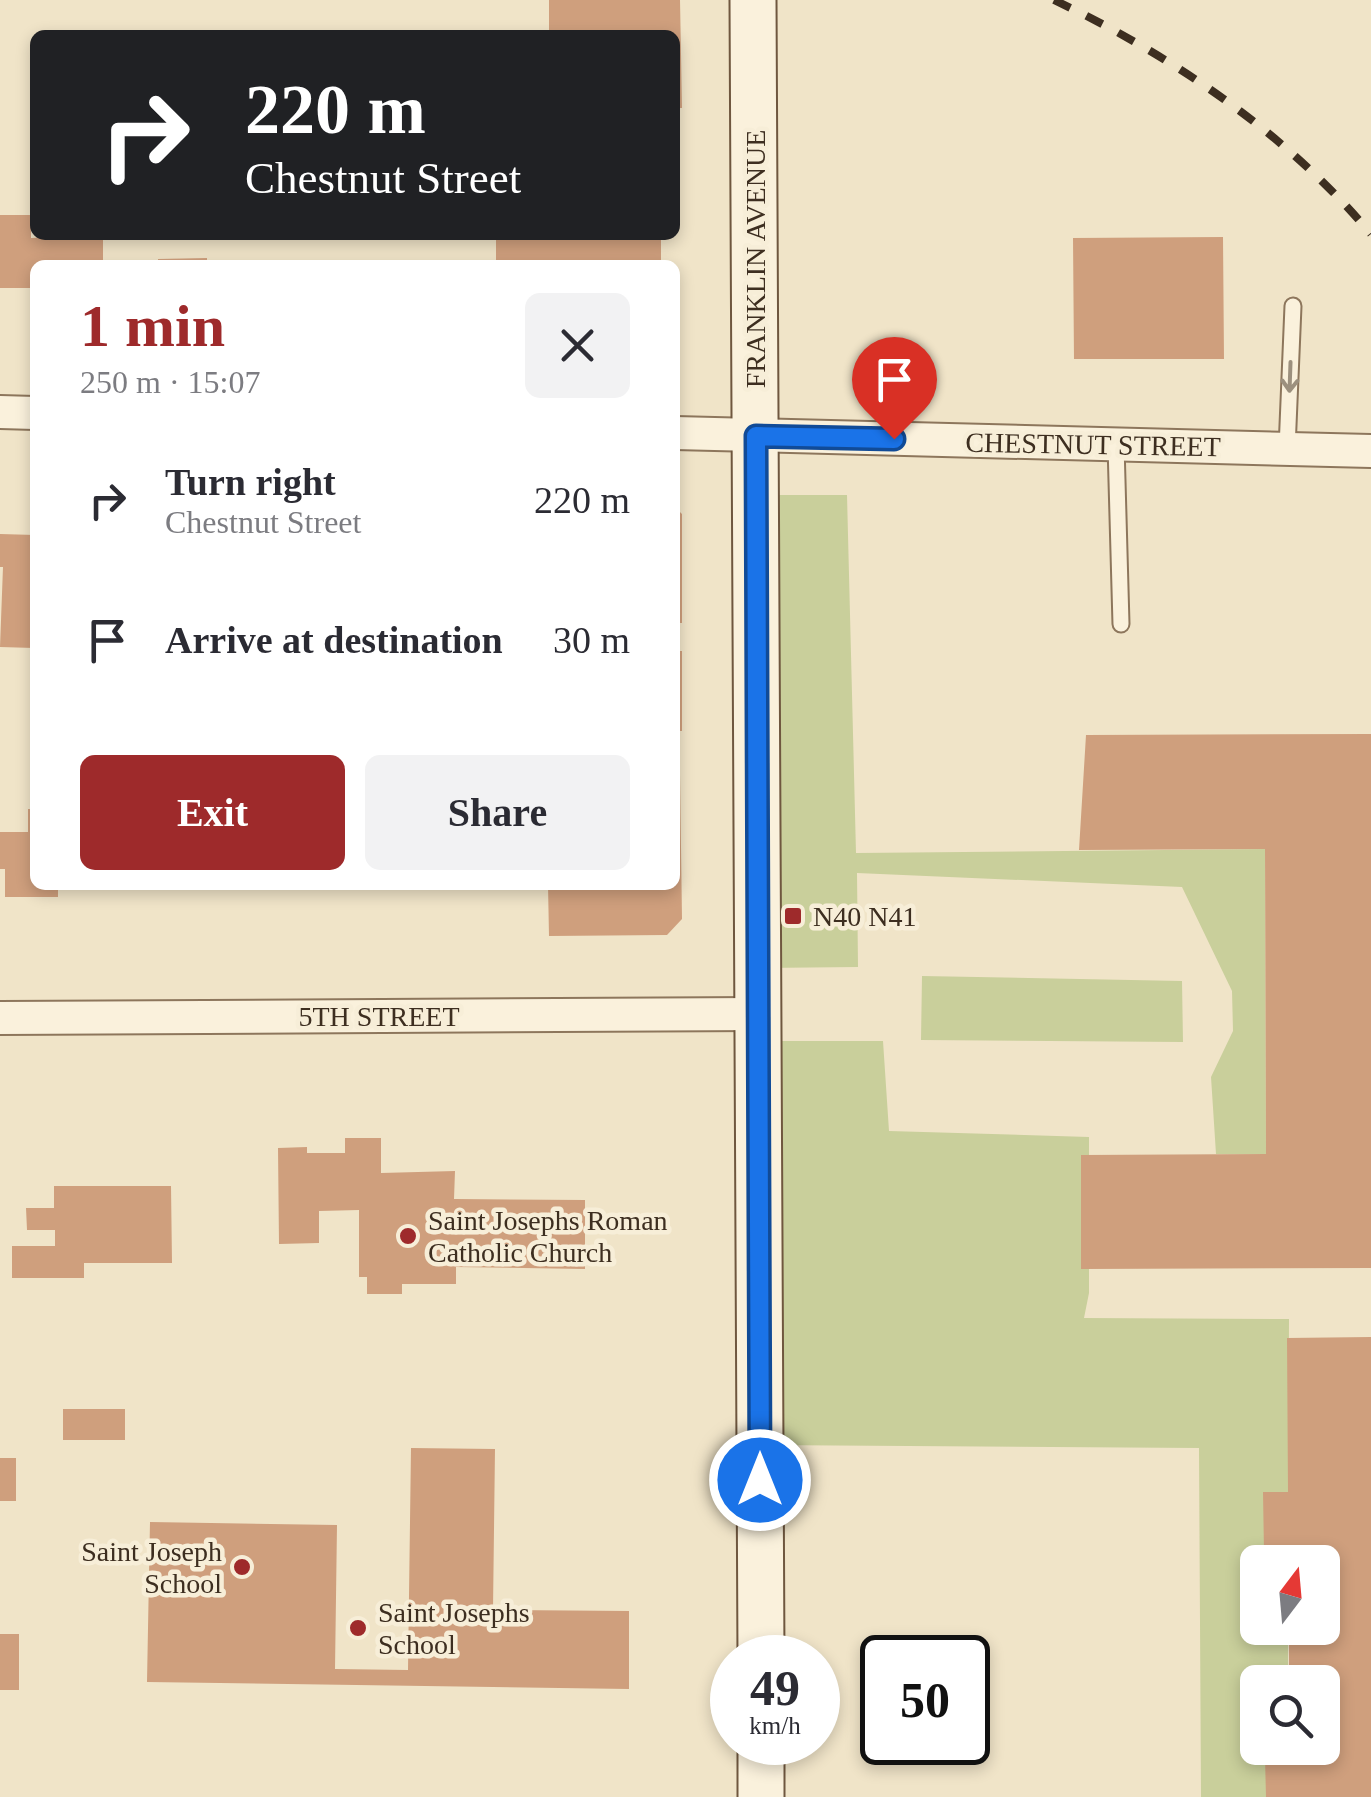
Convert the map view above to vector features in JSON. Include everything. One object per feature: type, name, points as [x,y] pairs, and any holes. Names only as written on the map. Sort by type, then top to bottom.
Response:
[{"type":"main road","name":"FRANKLIN AVENUE","points":[[753,0],[760,1635]]},
{"type":"main road","points":[[761,1765],[761,1797]]},
{"type":"street","points":[[0,412],[30,413]]},
{"type":"street","name":"CHESTNUT STREET","points":[[680,433],[1371,451]]},
{"type":"street","name":"5TH STREET","points":[[0,1018],[758,1014]]},
{"type":"lane","points":[[1288,449],[1292,306]]},
{"type":"lane","points":[[1116,445],[1121,624]]},
{"type":"green space","points":[[756,495],[847,495],[856,853],[1265,849],[1266,1154],[1216,1154],[1211,1077],[1233,1031],[1232,991],[1182,887],[857,873],[858,967],[758,968]]},
{"type":"green space","points":[[922,976],[1182,981],[1183,1042],[921,1040]]},
{"type":"green space","points":[[758,1041],[883,1041],[889,1131],[1089,1137],[1089,1293],[1084,1318],[1289,1319],[1288,1545],[1240,1545],[1240,1645],[1288,1645],[1288,1665],[1240,1665],[1240,1765],[1288,1765],[1288,1797],[1201,1797],[1199,1448],[759,1445]]},
{"type":"building","points":[[549,0],[680,0],[682,108],[680,30],[549,30]]},
{"type":"building","points":[[0,215],[30,215],[30,240],[103,240],[103,260],[30,260],[30,288],[0,288]]},
{"type":"building","points":[[1223,237],[1224,359],[1074,359],[1073,238]]},
{"type":"building","points":[[496,240],[661,240],[661,260],[496,260]]},
{"type":"building","points":[[207,258],[207,260],[158,260]]},
{"type":"building","points":[[680,512],[682,514],[680,623]]},
{"type":"building","points":[[0,534],[30,535],[30,648],[0,647]]},
{"type":"building","points":[[680,651],[682,651],[680,731]]},
{"type":"building","points":[[1371,734],[1371,1268],[1081,1269],[1081,1155],[1266,1154],[1265,849],[1079,850],[1086,735]]},
{"type":"building","points":[[680,775],[682,919],[667,935],[549,936],[548,890],[680,890]]},
{"type":"building","points":[[30,809],[30,890],[58,890],[58,897],[5,897],[0,832],[28,832]]},
{"type":"building","points":[[345,1138],[381,1138],[381,1173],[455,1171],[454,1199],[585,1200],[585,1269],[456,1267],[456,1284],[402,1284],[402,1294],[367,1294],[367,1277],[359,1277],[359,1210],[319,1211],[319,1243],[279,1244],[278,1148],[307,1147],[307,1153],[345,1153]]},
{"type":"building","points":[[54,1186],[171,1186],[172,1263],[84,1263],[84,1278],[12,1278],[12,1246],[55,1246],[55,1230],[27,1230],[26,1208],[54,1208]]},
{"type":"building","points":[[1371,1337],[1371,1797],[1266,1797],[1265,1765],[1340,1765],[1340,1665],[1289,1665],[1289,1645],[1340,1645],[1340,1545],[1264,1545],[1263,1492],[1288,1492],[1287,1338]]},
{"type":"building","points":[[63,1409],[125,1409],[125,1440],[63,1440]]},
{"type":"building","name":"Saint Joseph School","points":[[411,1448],[495,1449],[493,1610],[629,1611],[629,1689],[147,1682],[150,1522],[337,1525],[335,1669],[408,1670]]},
{"type":"building","points":[[0,1458],[16,1458],[16,1501],[0,1501]]},
{"type":"building","points":[[0,1634],[19,1634],[19,1690],[0,1690]]},
{"type":"railway","points":[[1054,0],[1142,46],[1225,100],[1302,163],[1371,234]]},
{"type":"place","name":"N40 N41","points":[[793,916]]},
{"type":"place","name":"Saint Josephs Roman Catholic Church","points":[[408,1236]]},
{"type":"place","name":"Saint Joseph School","points":[[242,1567]]},
{"type":"place","name":"Saint Josephs School","points":[[358,1628]]},
{"type":"route","points":[[760,1480],[756,436],[894,439]]}]
